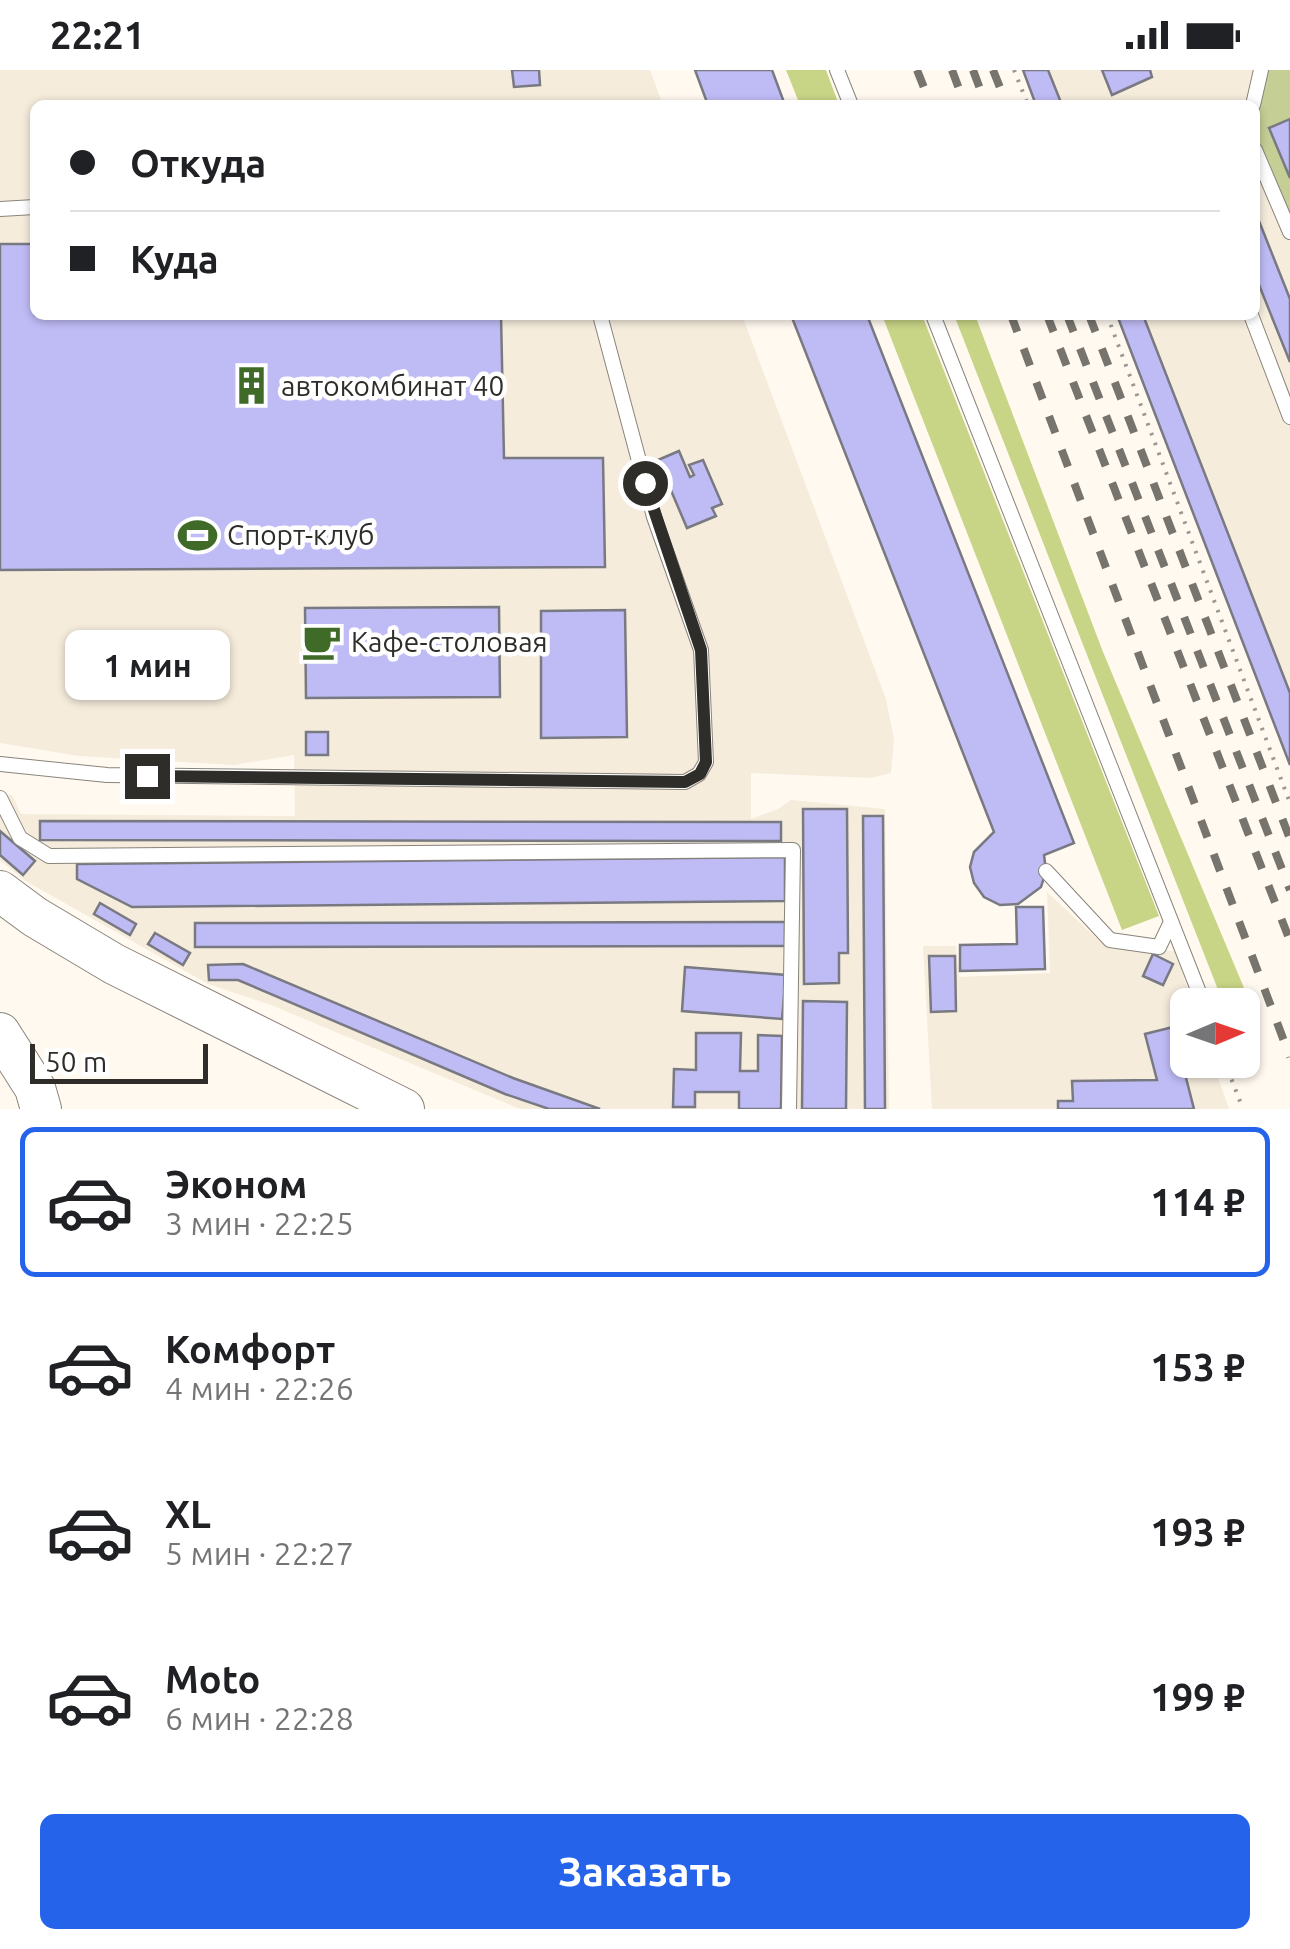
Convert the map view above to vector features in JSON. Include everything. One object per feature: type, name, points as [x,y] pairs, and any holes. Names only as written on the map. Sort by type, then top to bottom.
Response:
[{"type":"main road","points":[[0,891],[35,917],[114,964],[404,1109]]},
{"type":"main road","points":[[0,1033],[35,1088],[41,1109]]},
{"type":"lane","points":[[837,70],[849,100]]},
{"type":"lane","points":[[1254,100],[1261,70]]},
{"type":"lane","points":[[1260,164],[1290,232]]},
{"type":"lane","points":[[0,209],[30,207]]},
{"type":"lane","points":[[0,764],[108,775],[295,779],[685,782],[700,774],[706,762],[701,650],[654,517],[601,320]]},
{"type":"lane","points":[[935,320],[1197,988]]},
{"type":"lane","points":[[1254,320],[1290,417]]},
{"type":"lane","points":[[0,798],[20,838],[49,856],[793,850],[789,1109]]},
{"type":"lane","points":[[1046,871],[1110,940],[1158,947],[1171,922]]},
{"type":"path","points":[[1014,70],[1026,100]]},
{"type":"path","points":[[1109,320],[1290,803]]},
{"type":"path","points":[[1231,1078],[1243,1109]]},
{"type":"shaded area","points":[[0,70],[650,70],[661,100],[30,100],[30,320],[744,320],[886,699],[894,739],[891,773],[871,778],[751,773],[751,819],[791,800],[885,809],[889,1109],[520,1109],[271,1005],[208,984],[24,880],[0,860],[0,795],[12,795],[21,814],[295,816],[294,755],[234,765],[79,756],[0,743]]},
{"type":"shaded area","points":[[1023,70],[1290,70],[1290,765],[1119,320],[1260,320],[1260,100],[1034,100]]},
{"type":"shaded area","points":[[1047,892],[1107,948],[1175,951],[1187,988],[1170,988],[1170,1078],[1218,1078],[1229,1109],[932,1109],[923,946],[956,946],[959,977],[1050,973]]},
{"type":"green space","points":[[786,70],[826,70],[837,100],[798,100]]},
{"type":"green space","points":[[1265,70],[1290,70],[1290,219],[1260,148],[1260,95]]},
{"type":"green space","points":[[884,320],[924,320],[1159,916],[1122,930]]},
{"type":"green space","points":[[956,320],[977,320],[1103,652],[1244,988],[1217,988]]},
{"type":"building","points":[[512,70],[539,70],[540,85],[514,87]]},
{"type":"building","points":[[695,70],[772,70],[783,100],[706,100]]},
{"type":"building","points":[[1023,70],[1048,70],[1060,100],[1034,100]]},
{"type":"building","points":[[1102,70],[1150,70],[1152,77],[1112,95]]},
{"type":"building","points":[[1290,119],[1290,178],[1269,128]]},
{"type":"building","points":[[1260,224],[1290,299],[1290,362],[1260,287]]},
{"type":"building","name":"автокомбинат 40","points":[[0,244],[30,244],[30,320],[501,320],[504,458],[603,458],[605,567],[0,570]]},
{"type":"building","points":[[793,320],[869,320],[1074,843],[1044,855],[1046,871],[1041,887],[1018,904],[1000,905],[984,897],[974,883],[970,867],[974,852],[994,832]]},
{"type":"building","points":[[1119,320],[1145,320],[1290,693],[1290,765]]},
{"type":"building","points":[[679,451],[690,477],[694,475],[689,465],[703,460],[722,504],[712,508],[716,516],[687,528],[658,460]]},
{"type":"building","points":[[499,607],[500,697],[306,698],[305,608]]},
{"type":"building","points":[[625,610],[627,737],[541,738],[541,611]]},
{"type":"building","points":[[306,732],[328,732],[328,755],[306,755]]},
{"type":"building","points":[[803,809],[847,809],[848,953],[839,953],[839,983],[804,984]]},
{"type":"building","points":[[863,816],[883,816],[885,1109],[865,1109]]},
{"type":"building","points":[[40,821],[781,822],[781,841],[40,840]]},
{"type":"building","points":[[0,831],[35,861],[23,875],[0,855]]},
{"type":"building","points":[[785,857],[785,901],[132,907],[77,879],[77,864]]},
{"type":"building","points":[[100,903],[136,924],[130,935],[94,914]]},
{"type":"building","points":[[1016,907],[1043,907],[1045,969],[960,971],[960,945],[1017,944]]},
{"type":"building","points":[[785,922],[785,946],[195,947],[195,923]]},
{"type":"building","points":[[155,933],[190,953],[183,965],[148,944]]},
{"type":"building","points":[[1153,954],[1173,964],[1163,985],[1143,976]]},
{"type":"building","points":[[929,956],[955,956],[956,1011],[931,1012]]},
{"type":"building","points":[[243,964],[513,1078],[600,1109],[549,1109],[505,1094],[238,980],[209,980],[208,965]]},
{"type":"building","points":[[685,967],[786,975],[782,1019],[682,1011]]},
{"type":"building","points":[[803,1001],[847,1002],[846,1109],[802,1109]]},
{"type":"building","points":[[1170,1028],[1170,1078],[1186,1078],[1194,1109],[1058,1109],[1058,1101],[1073,1101],[1072,1081],[1157,1080],[1145,1034]]},
{"type":"building","points":[[696,1033],[741,1033],[740,1071],[758,1071],[758,1035],[782,1036],[781,1109],[739,1109],[739,1092],[695,1092],[695,1107],[673,1107],[674,1069],[696,1070]]},
{"type":"railway","points":[[917,70],[929,100]]},
{"type":"railway","points":[[952,70],[963,100]]},
{"type":"railway","points":[[973,70],[984,100]]},
{"type":"railway","points":[[993,70],[1005,100]]},
{"type":"railway","points":[[1013,320],[1290,1057]]},
{"type":"railway","points":[[1049,320],[1290,941]]},
{"type":"railway","points":[[1069,320],[1290,890]]},
{"type":"railway","points":[[1091,320],[1290,839]]},
{"type":"place","name":"автокомбинат 40","points":[[251,386]]},
{"type":"place","name":"Спорт-клуб","points":[[197,535]]},
{"type":"place","name":"Кафе-столовая","points":[[321,642]]},
{"type":"route","points":[[147,776],[685,782],[700,774],[706,762],[701,650],[645,483]]}]
